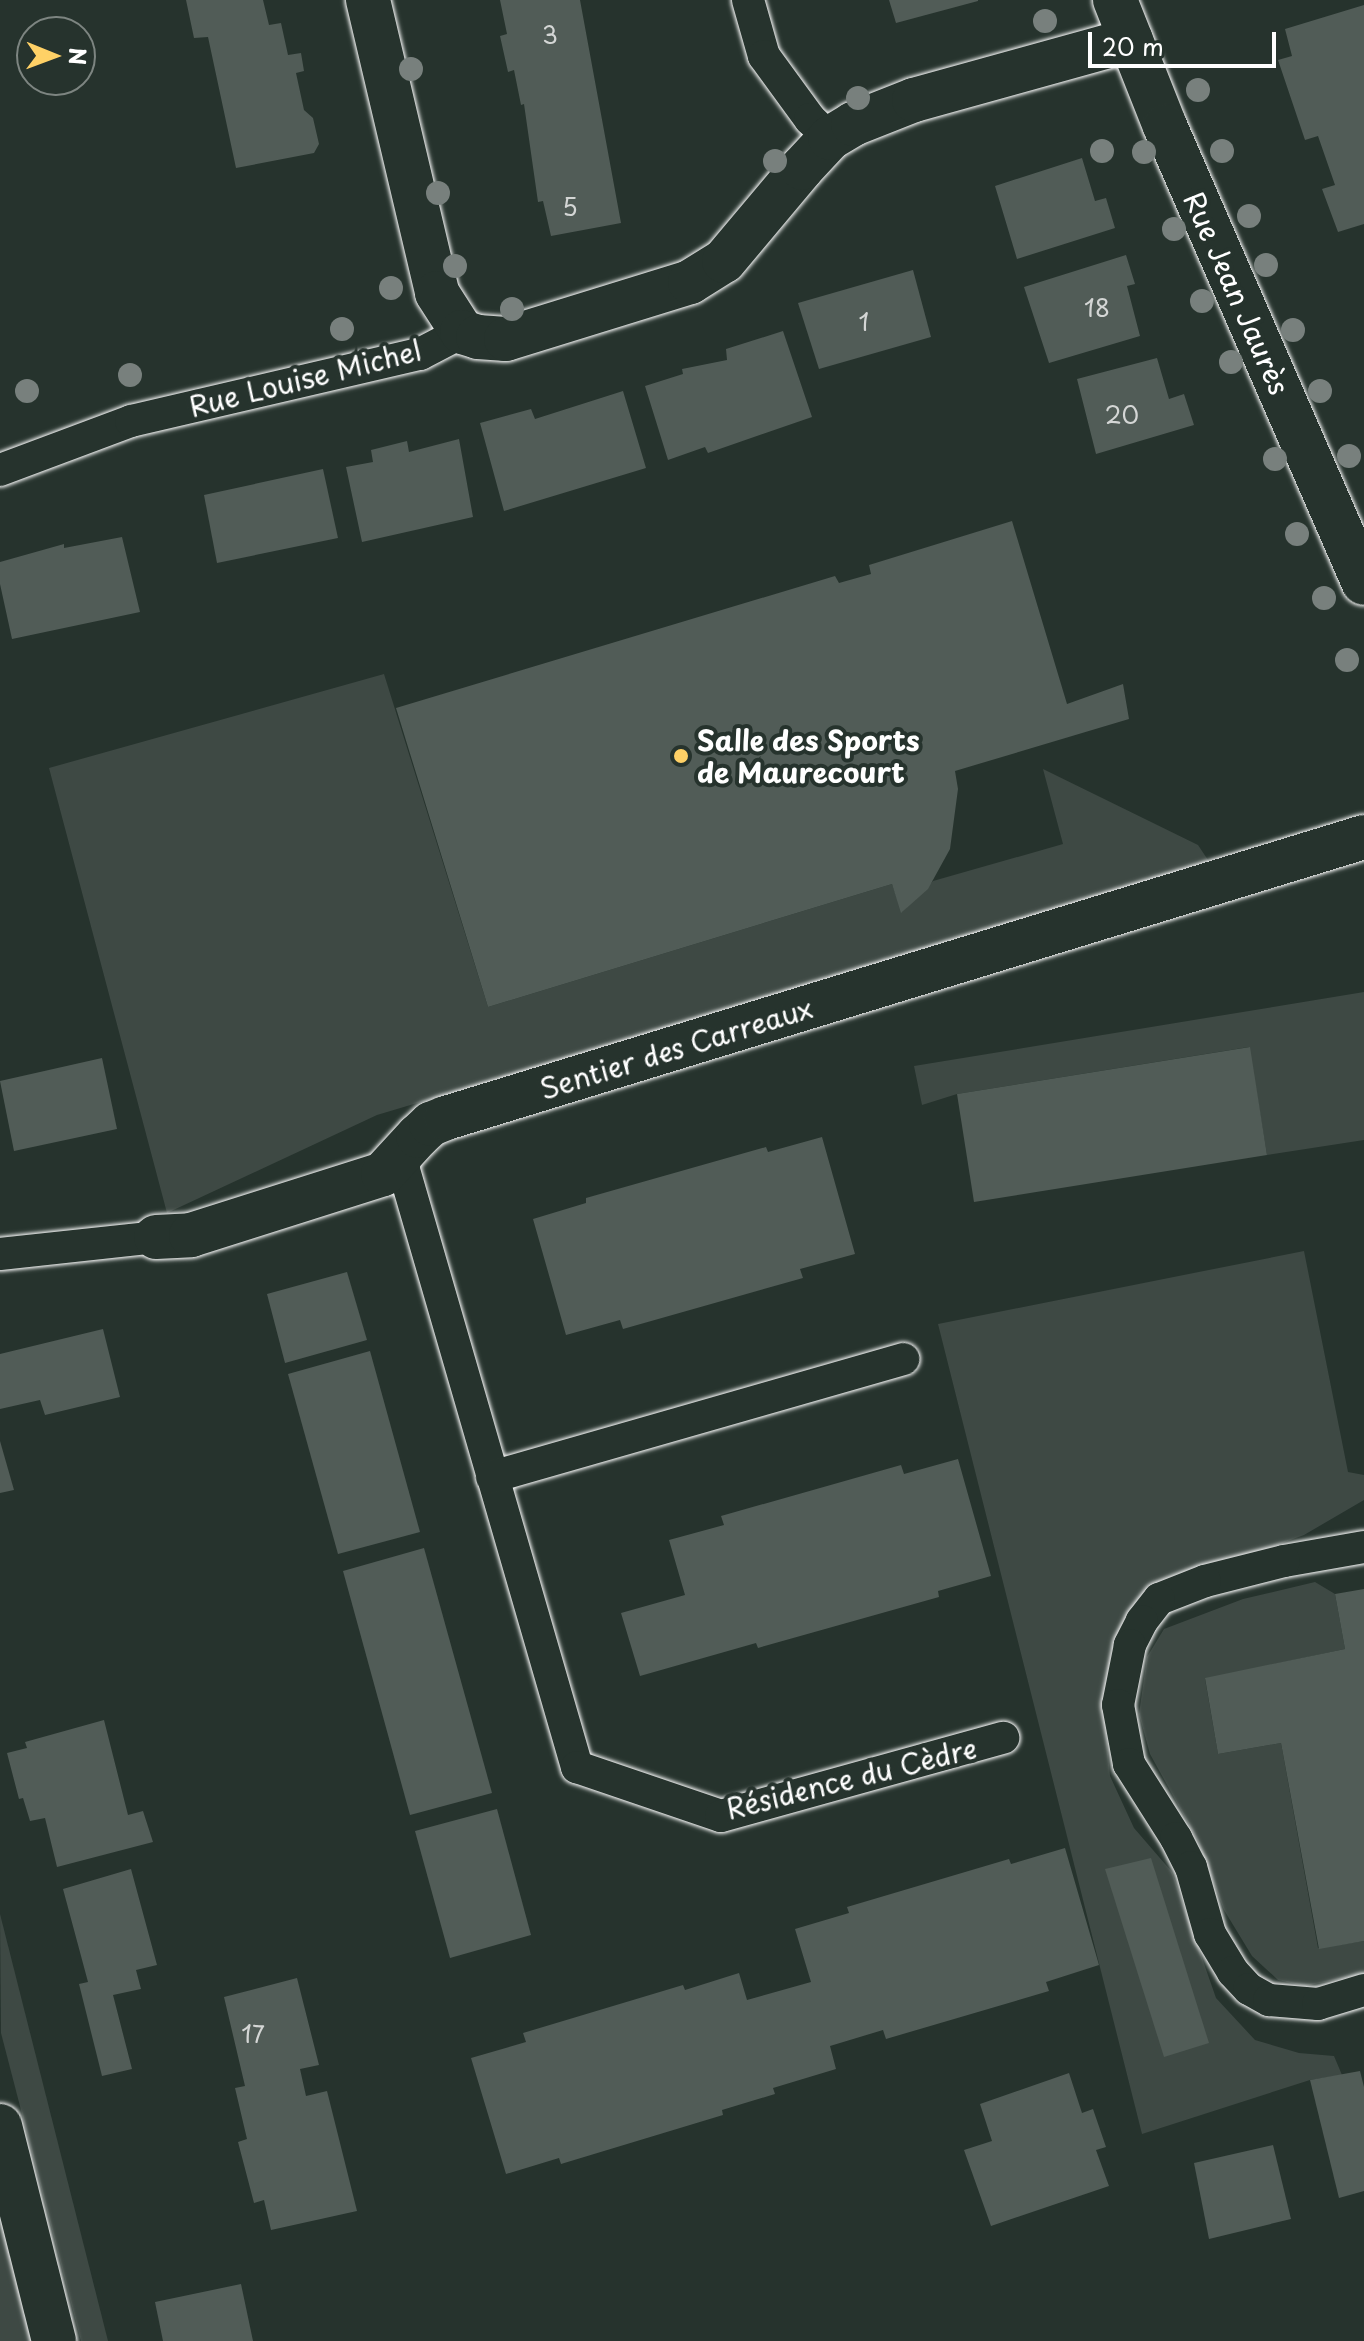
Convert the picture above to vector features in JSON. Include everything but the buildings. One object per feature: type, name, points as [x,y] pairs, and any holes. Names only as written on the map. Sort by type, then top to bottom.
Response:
[{"type":"street","name":"Rue Louise Michel","points":[[368,0],[437,293],[462,332]]},
{"type":"street","name":"Rue Jean Jaurès","points":[[1115,0],[1165,126],[1364,583]]},
{"type":"street","points":[[462,332],[506,339],[690,282],[724,261],[830,138],[853,124],[914,100],[1131,40]]},
{"type":"street","name":"Sentier des Carreaux","points":[[390,1165],[431,1124],[446,1118],[1364,837]]},
{"type":"street","points":[[156,1237],[191,1235],[390,1165]]},
{"type":"street","points":[[0,2126],[54,2341]]},
{"type":"lane","points":[[748,0],[764,56],[810,119],[830,138]]},
{"type":"lane","name":"Rue Louise Michel","points":[[0,470],[131,421],[420,354],[462,332]]},
{"type":"lane","name":"Résidence du Cèdre","points":[[390,1165],[404,1170],[577,1767],[721,1816],[1003,1738]]},
{"type":"lane","points":[[0,1254],[156,1237]]},
{"type":"lane","points":[[492,1477],[903,1359]]},
{"type":"lane","points":[[1364,1547],[1205,1581],[1159,1599],[1142,1621],[1130,1645],[1118,1705],[1121,1736],[1129,1764],[1181,1847],[1210,1934],[1233,1972],[1249,1989],[1269,2000],[1318,2004],[1364,1990]]},
{"type":"shaded area","points":[[384,674],[488,1007],[892,884],[902,912],[933,881],[1063,844],[1043,769],[1198,845],[1212,866],[377,1115],[167,1213],[49,768]]},
{"type":"shaded area","points":[[1364,992],[1364,1140],[1267,1155],[1249,1047],[957,1094],[922,1105],[914,1066]]},
{"type":"shaded area","points":[[1304,1251],[1348,1472],[1364,1475],[1364,1500],[1304,1535],[1188,1578],[1130,1612],[1112,1649],[1103,1700],[1110,1776],[1134,1828],[1172,1872],[1216,1998],[1255,2040],[1299,2053],[1334,2056],[1342,2075],[1310,2080],[1142,2134],[938,1324]]},
{"type":"shaded area","points":[[1315,1582],[1335,1594],[1345,1649],[1205,1679],[1218,1754],[1281,1743],[1318,1948],[1364,1941],[1364,1974],[1305,1986],[1278,1980],[1252,1956],[1224,1910],[1198,1841],[1150,1754],[1139,1714],[1147,1657],[1164,1629],[1243,1599]]},
{"type":"shaded area","points":[[0,1914],[108,2341],[81,2341],[1,2033]]},
{"type":"shaded area","points":[[0,2178],[41,2341],[0,2341]]},
{"type":"place","name":"Salle des Sports de Maurecourt","points":[[681,756]]}]
